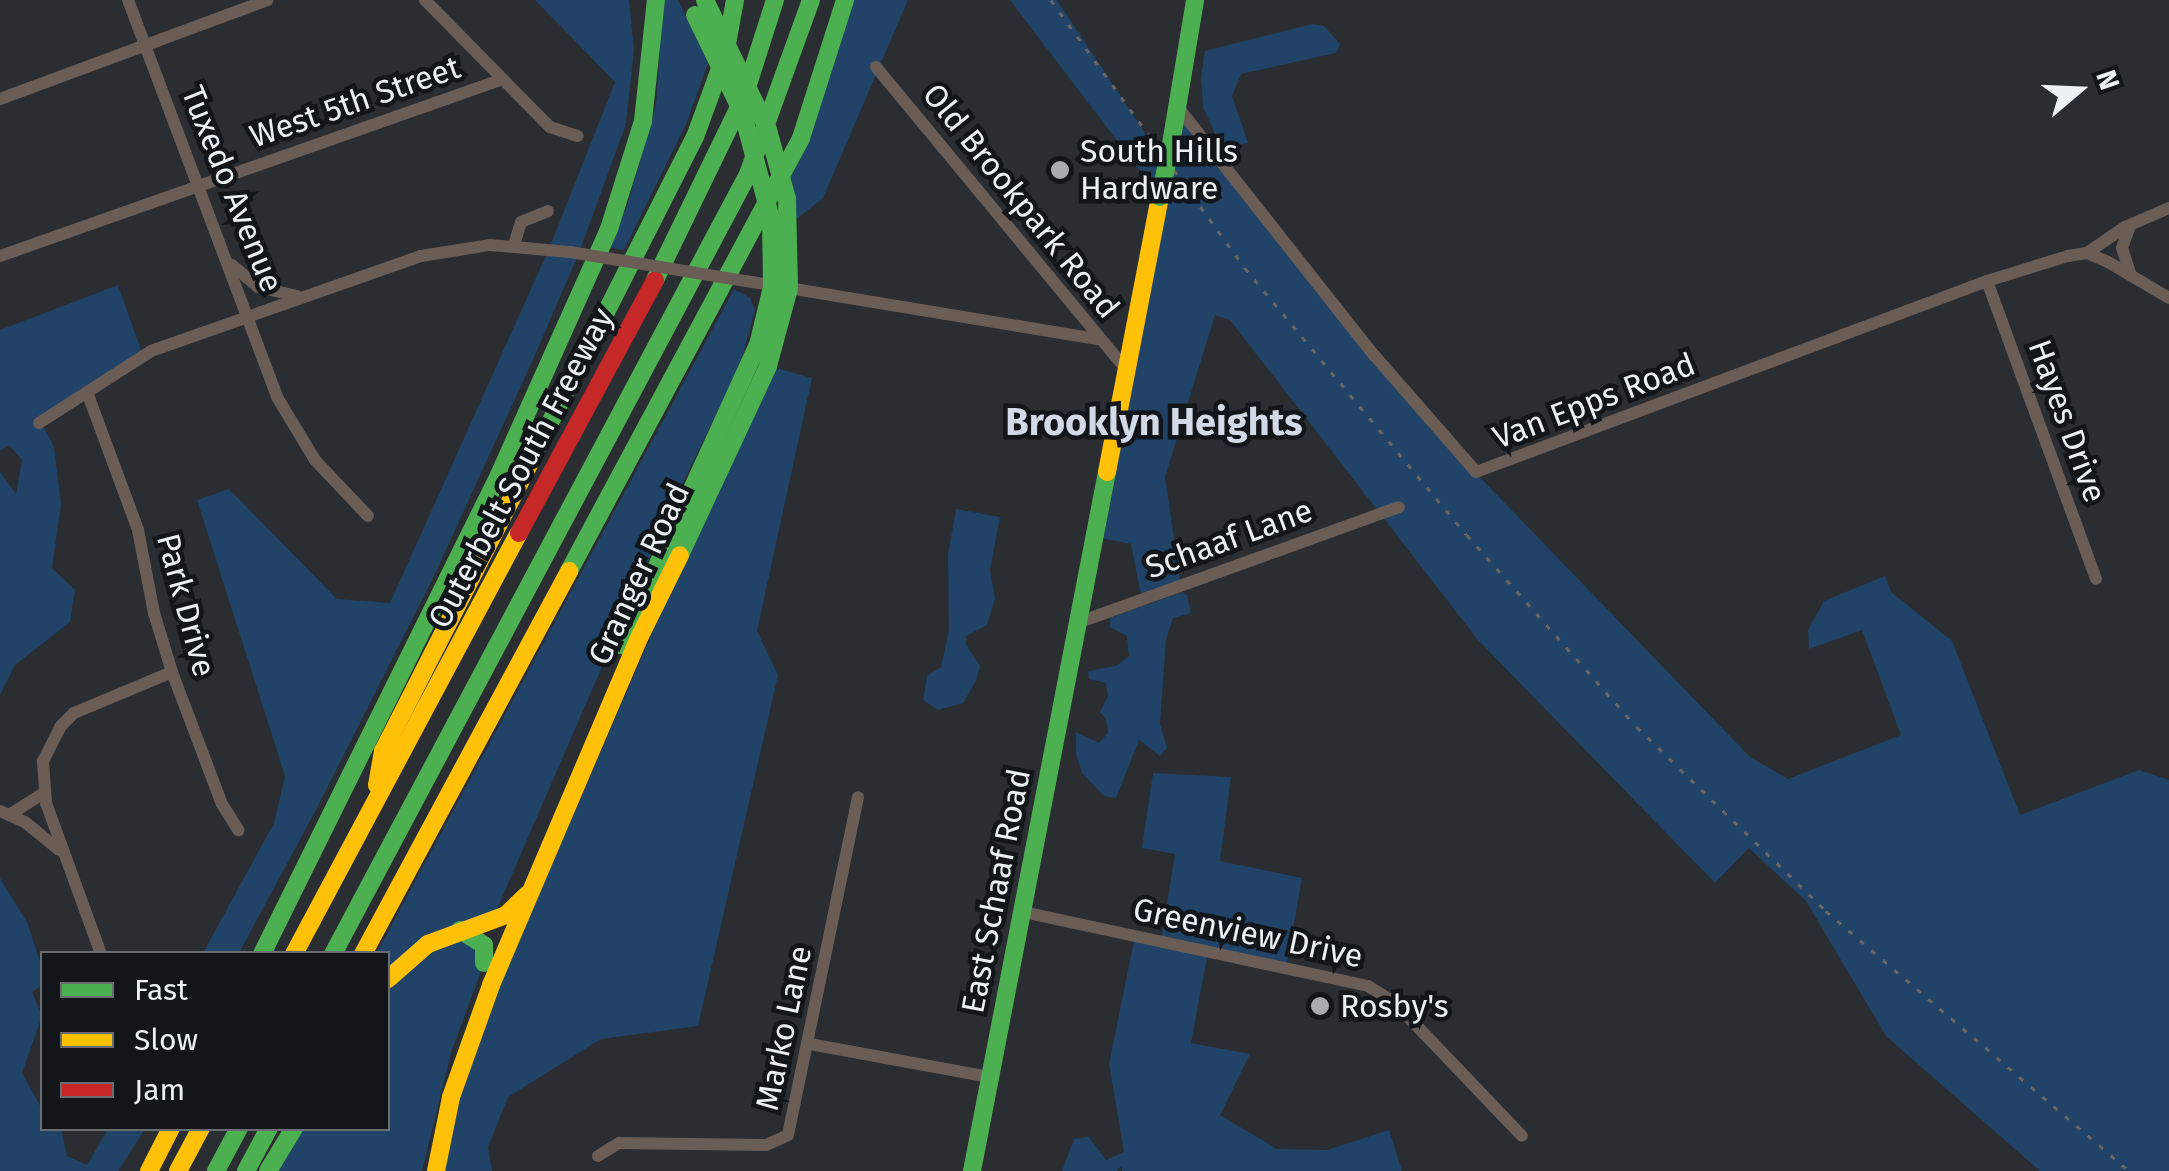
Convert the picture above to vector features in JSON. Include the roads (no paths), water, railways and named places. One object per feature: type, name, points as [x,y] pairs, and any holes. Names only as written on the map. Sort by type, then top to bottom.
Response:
[{"type":"main road","points":[[263,951],[500,474],[608,229],[638,143],[656,0]]},
{"type":"main road","points":[[372,808],[383,751],[695,137],[725,56],[735,0]]},
{"type":"main road","name":"Outerbelt South Freeway","points":[[296,951],[684,227],[744,97],[775,0]]},
{"type":"main road","name":"Outerbelt South Freeway","points":[[335,951],[748,174],[810,0]]},
{"type":"main road","points":[[366,951],[774,191],[814,103],[846,0]]},
{"type":"main road","name":"East Schaaf Road","points":[[972,1171],[1171,144],[1195,0]]},
{"type":"main road","name":"Granger Road","points":[[436,1171],[462,1063],[528,894],[640,636],[740,432],[774,348],[787,200],[768,130],[696,5]]},
{"type":"main road","name":"Granger Road","points":[[422,1171],[451,1052],[484,963],[657,561],[749,369],[781,288],[771,219],[742,114],[696,5]]},
{"type":"main road","points":[[390,977],[428,944],[506,915],[528,894]]},
{"type":"main road","points":[[460,930],[484,945],[484,963]]},
{"type":"main road","points":[[149,1171],[169,1131]]},
{"type":"main road","points":[[178,1171],[199,1131]]},
{"type":"main road","points":[[216,1171],[237,1131]]},
{"type":"main road","points":[[246,1171],[267,1131]]},
{"type":"main road","points":[[268,1171],[292,1131]]},
{"type":"street","name":"Tuxedo Avenue","points":[[128,0],[247,315],[421,256],[469,247],[514,246],[1098,339]]},
{"type":"street","points":[[0,99],[268,0]]},
{"type":"street","points":[[425,0],[550,128],[578,136]]},
{"type":"street","name":"Old Brookpark Road","points":[[876,67],[1125,368]]},
{"type":"street","name":"West 5th Street","points":[[0,256],[502,80]]},
{"type":"street","name":"Van Epps Road","points":[[1177,106],[1374,356],[1476,472],[1986,281],[2086,253],[2131,224],[2169,208]]},
{"type":"street","points":[[514,246],[521,222],[548,211]]},
{"type":"street","points":[[2131,224],[2122,248],[2132,274]]},
{"type":"street","points":[[224,252],[244,278],[258,286],[292,296],[309,294]]},
{"type":"street","points":[[2086,253],[2132,274],[2169,298]]},
{"type":"street","name":"Hayes Drive","points":[[1986,281],[2096,579]]},
{"type":"street","points":[[39,424],[151,351],[247,315],[288,421],[315,460],[368,516]]},
{"type":"street","name":"Park Drive","points":[[87,392],[138,530],[154,613],[172,672],[222,804],[238,830]]},
{"type":"street","name":"Schaaf Lane","points":[[1078,623],[1399,507]]},
{"type":"street","points":[[100,951],[44,793],[44,762],[60,726],[94,702],[172,672]]},
{"type":"street","points":[[4,813],[44,793]]},
{"type":"street","name":"Marko Lane","points":[[598,1156],[619,1143],[775,1144],[793,1126],[858,798]]},
{"type":"street","points":[[4,813],[36,830],[64,855]]},
{"type":"street","name":"Greenview Drive","points":[[1023,912],[1368,986],[1394,1002],[1522,1136]]},
{"type":"street","points":[[810,1044],[990,1077]]},
{"type":"railway","points":[[1051,0],[1245,268],[1467,535],[1637,727],[1826,911],[2129,1171]]},
{"type":"place","name":"South Hills Hardware","points":[[1060,170]]},
{"type":"place","name":"Rosby's","points":[[1320,1006]]},
{"type":"district","name":"Brooklyn Heights","points":[[1154,423]]}]
